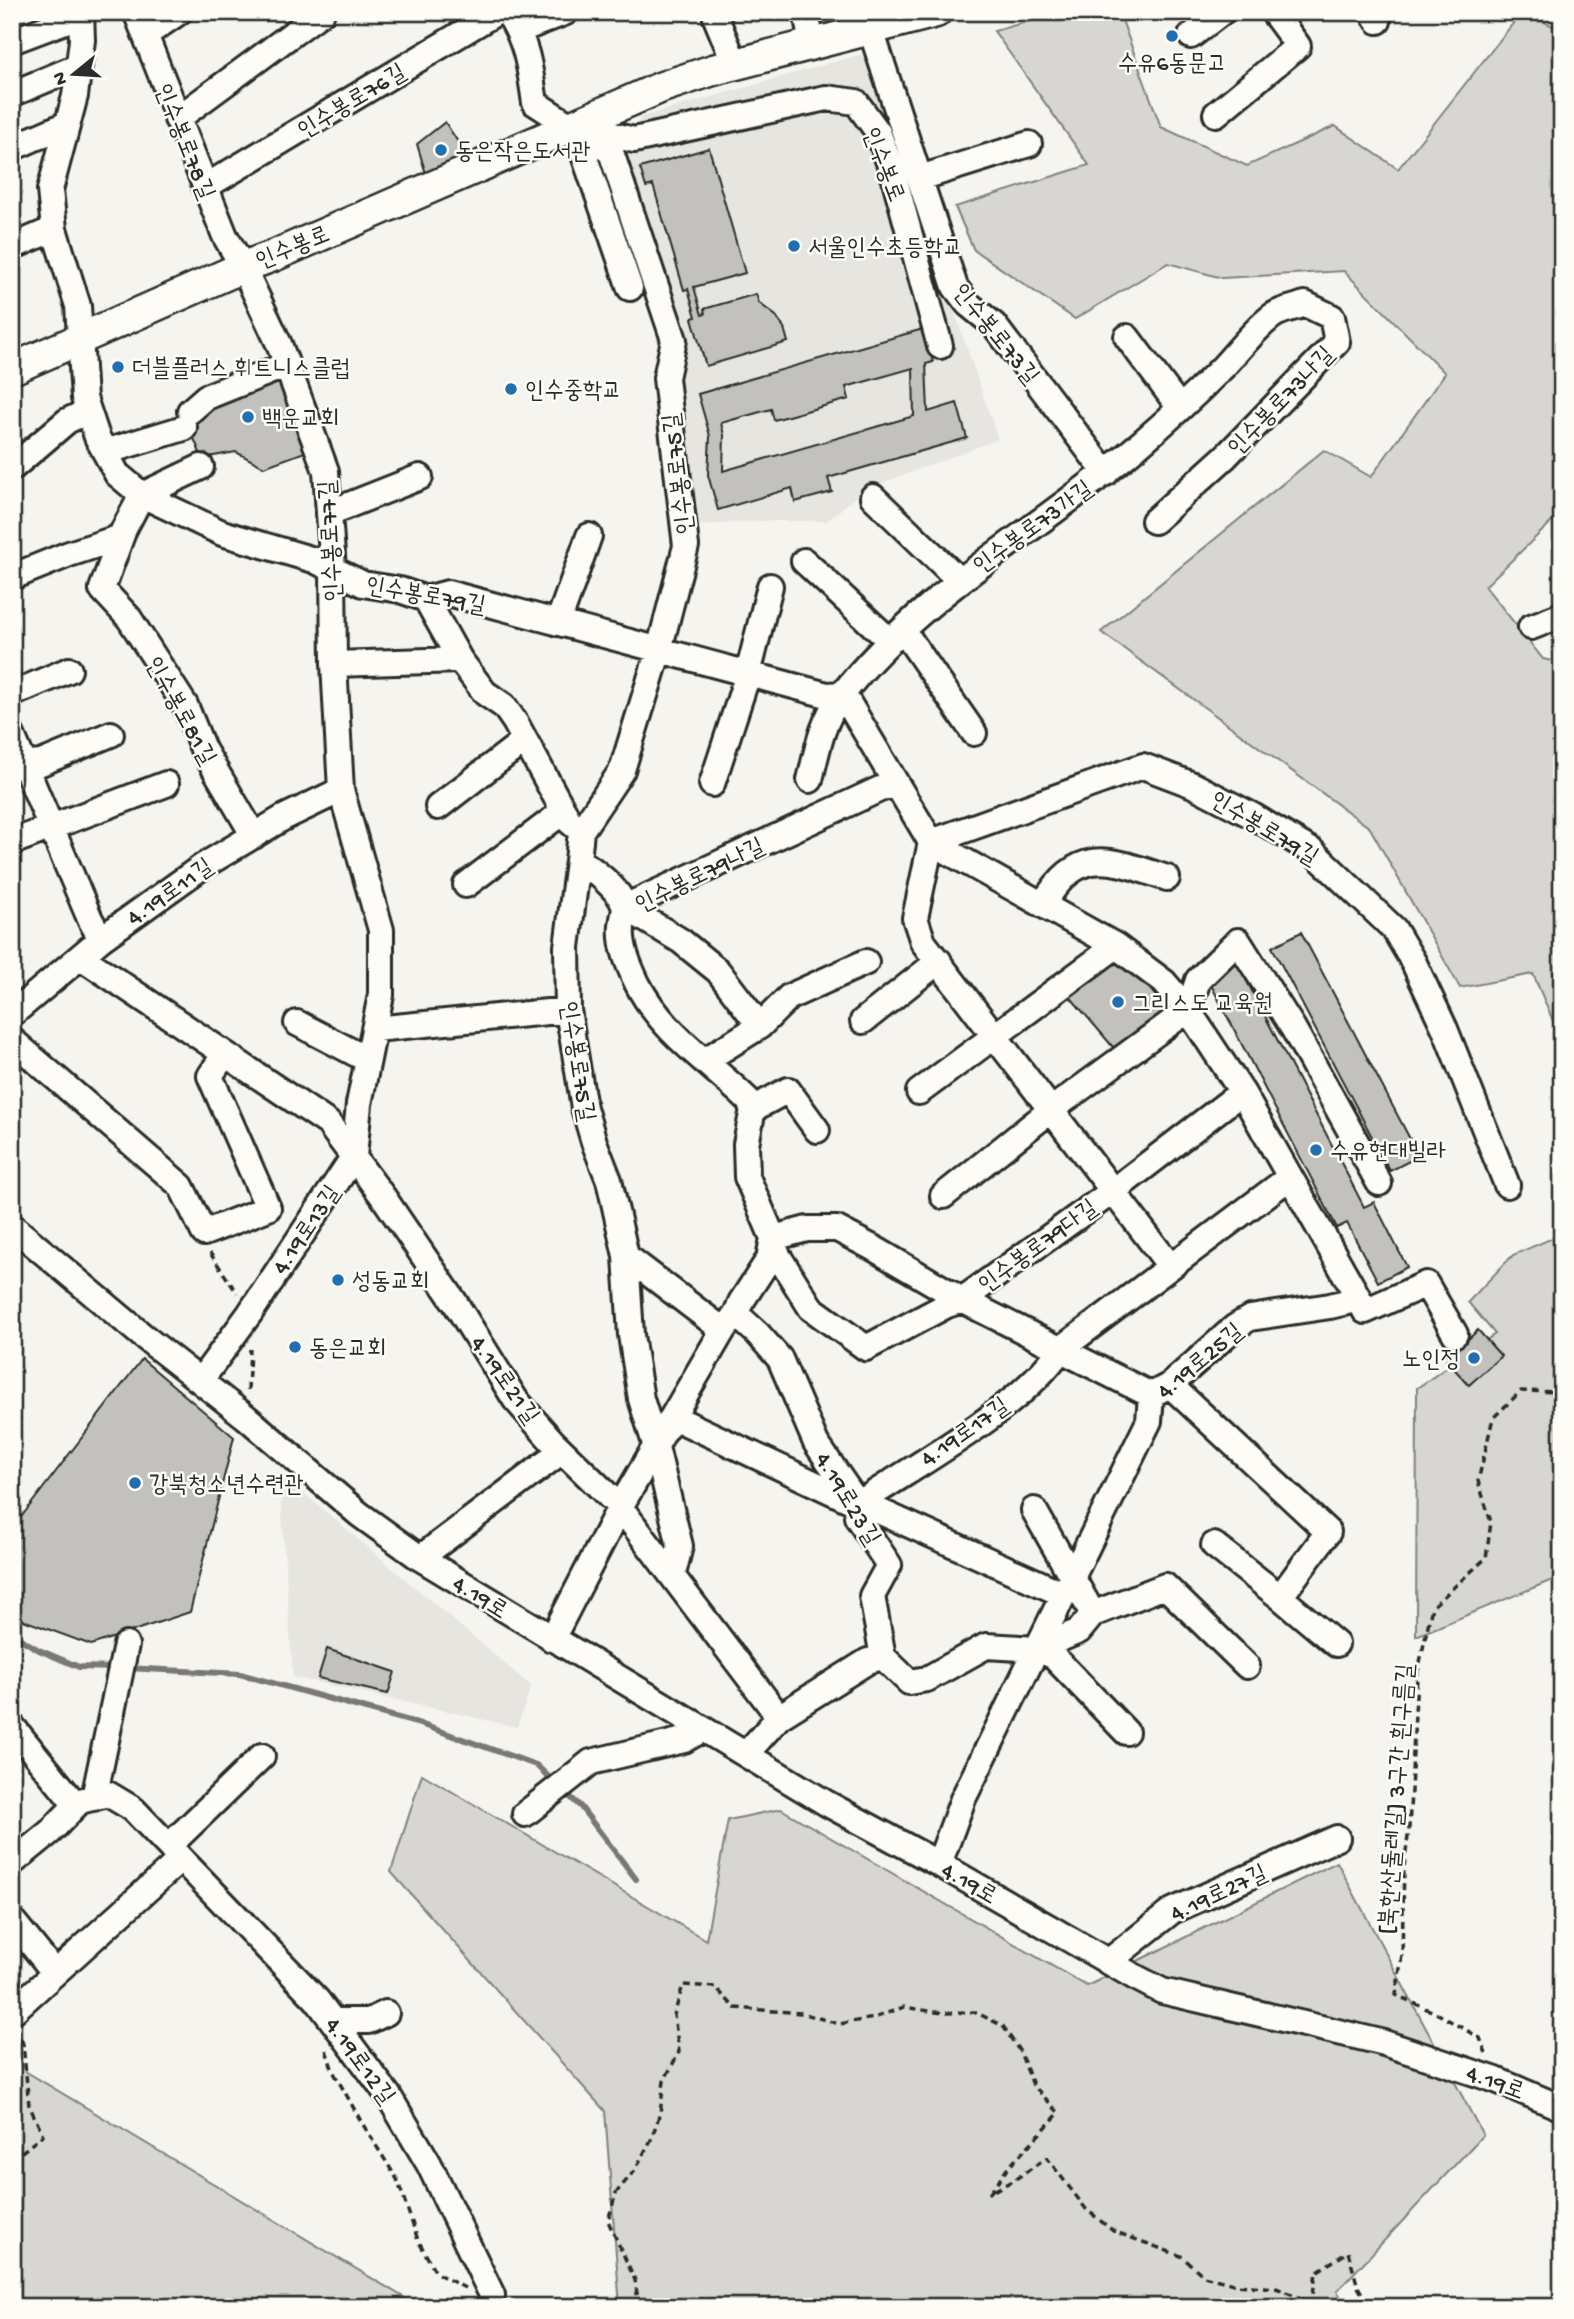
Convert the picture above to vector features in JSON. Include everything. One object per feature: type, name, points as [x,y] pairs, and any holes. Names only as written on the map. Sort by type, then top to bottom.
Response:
[{"type":"main road","name":"인수봉로","points":[[12,369],[662,87],[736,64],[936,12]]},
{"type":"street","name":"인수봉로78길","points":[[136,12],[225,236],[243,267]]},
{"type":"street","points":[[145,35],[179,12]]},
{"type":"street","points":[[177,119],[322,12]]},
{"type":"street","name":"인수봉로76길","points":[[205,187],[497,12]]},
{"type":"street","points":[[566,12],[513,21],[529,62],[535,103],[574,126],[630,288]]},
{"type":"street","points":[[717,12],[716,18],[736,64]]},
{"type":"street","points":[[806,12],[812,45]]},
{"type":"street","points":[[1191,36],[1222,12]]},
{"type":"street","points":[[1216,114],[1298,46],[1273,12]]},
{"type":"street","points":[[12,41],[81,13]]},
{"type":"street","name":"인수봉로79길","points":[[81,13],[82,40],[75,96],[50,190],[54,229],[78,306],[84,398],[97,437],[117,474],[142,495],[222,533],[314,560],[363,584],[400,590],[426,599],[448,593],[827,695],[843,694]]},
{"type":"street","name":"인수봉로73길","points":[[871,30],[955,287],[968,304],[994,325],[1106,472]]},
{"type":"street","points":[[12,94],[79,66]]},
{"type":"street","name":"인수봉로","points":[[574,126],[634,140],[826,98],[856,102],[878,132],[893,173],[940,346]]},
{"type":"street","points":[[12,148],[67,124]]},
{"type":"street","name":"인수봉로75길","points":[[574,126],[611,152],[674,340],[666,378],[686,545],[659,650],[622,769],[581,831],[567,947],[568,1010],[584,1108],[609,1180],[626,1256],[631,1335],[637,1374],[641,1399],[656,1447]]},
{"type":"street","points":[[920,178],[1029,144]]},
{"type":"street","points":[[12,247],[54,229]]},
{"type":"street","name":"인수봉로77길","points":[[243,267],[286,365],[326,471],[333,569],[334,664],[341,790]]},
{"type":"street","name":"인수봉로73나길","points":[[1106,472],[1180,408],[1272,316],[1306,304],[1332,317],[1337,342],[1226,456],[1153,521]]},
{"type":"street","points":[[1127,337],[1180,408]]},
{"type":"street","points":[[105,452],[187,419],[206,397],[286,365]]},
{"type":"street","points":[[12,468],[67,421],[88,411]]},
{"type":"street","points":[[12,577],[121,537],[142,495],[201,467]]},
{"type":"street","name":"인수봉로73가길","points":[[843,694],[897,635],[959,580],[1106,472]]},
{"type":"street","points":[[329,513],[420,477]]},
{"type":"street","name":"인수봉로73가길","points":[[873,497],[959,580]]},
{"type":"street","points":[[558,623],[589,536]]},
{"type":"street","name":"인수봉로81길","points":[[121,537],[102,589],[129,618],[185,705],[203,749],[254,836]]},
{"type":"street","points":[[804,561],[897,635],[974,733]]},
{"type":"street","points":[[712,784],[748,674],[770,586]]},
{"type":"street","points":[[426,599],[460,660],[485,693],[504,706],[515,722],[569,821],[581,831]]},
{"type":"street","points":[[1531,626],[1562,615]]},
{"type":"street","points":[[334,664],[460,660]]},
{"type":"street","points":[[12,694],[69,670]]},
{"type":"street","points":[[810,780],[823,728],[831,710],[843,694],[931,842],[1116,946],[1164,982],[1188,1010],[1242,1092],[1359,1299]]},
{"type":"street","points":[[19,766],[41,763],[111,734]]},
{"type":"street","points":[[12,735],[19,766],[51,826],[101,939]]},
{"type":"street","points":[[438,807],[525,740]]},
{"type":"street","name":"인수봉로79길","points":[[931,842],[1143,766],[1193,785],[1273,827],[1312,851],[1394,929],[1445,1029],[1507,1185]]},
{"type":"street","name":"인수봉로79나길","points":[[625,907],[896,784]]},
{"type":"street","name":"인수봉로81길","points":[[12,842],[166,785]]},
{"type":"street","name":"4.19로11길","points":[[12,1014],[101,939],[203,866],[304,807],[341,790]]},
{"type":"street","name":"4.19로13길","points":[[201,1380],[250,1312],[354,1156],[359,1104],[381,995],[381,930],[341,790]]},
{"type":"street","points":[[466,885],[564,811]]},
{"type":"street","name":"인수봉로79다길","points":[[931,842],[915,918],[923,942],[1170,1266]]},
{"type":"street","points":[[1042,904],[1056,882],[1082,864],[1114,860],[1167,878]]},
{"type":"street","points":[[578,861],[588,866],[618,894],[625,907],[621,928],[626,958],[638,986],[667,1028],[748,1100],[753,1109],[746,1144],[747,1177],[777,1254],[811,1308],[866,1348],[947,1305],[962,1300]]},
{"type":"street","name":"인수봉로79나길","points":[[625,907],[681,941],[718,971],[761,1026]]},
{"type":"street","points":[[943,1196],[1051,1110],[1188,1010],[1198,980],[1238,941],[1293,1028],[1379,1183]]},
{"type":"street","points":[[919,1092],[1116,946]]},
{"type":"street","name":"4.19로21길","points":[[81,957],[328,1123],[354,1156],[454,1301],[515,1399],[562,1451],[620,1507],[779,1717]]},
{"type":"street","points":[[704,1061],[761,1026],[789,998],[866,961]]},
{"type":"street","points":[[863,1021],[939,961]]},
{"type":"street","points":[[374,1029],[568,1010]]},
{"type":"street","points":[[297,1023],[368,1060]]},
{"type":"street","points":[[12,1040],[181,1186],[204,1233],[268,1208],[210,1076],[224,1055]]},
{"type":"street","points":[[753,1109],[788,1090],[817,1130]]},
{"type":"street","points":[[1113,1191],[1242,1092]]},
{"type":"street","points":[[1061,1349],[1290,1177]]},
{"type":"street","name":"인수봉로79다길","points":[[962,1300],[1113,1191]]},
{"type":"street","name":"4.19로","points":[[12,1226],[143,1336],[201,1380],[359,1514],[420,1558],[826,1803],[1163,1991],[1381,2042],[1496,2080],[1562,2108]]},
{"type":"street","points":[[773,1238],[807,1229],[837,1229],[962,1300],[1061,1349],[1160,1390],[1328,1532],[1280,1597]]},
{"type":"street","points":[[552,1639],[620,1507],[740,1302],[769,1259],[773,1238]]},
{"type":"street","points":[[626,1256],[729,1322]]},
{"type":"street","name":"4.19로25길","points":[[939,1864],[963,1798],[1149,1421],[1160,1390],[1235,1327],[1250,1318],[1359,1299],[1365,1311],[1426,1284],[1455,1334]]},
{"type":"street","name":"4.19로23길","points":[[729,1322],[758,1334],[780,1359],[816,1443],[858,1504],[857,1517],[889,1565],[872,1596],[883,1657]]},
{"type":"street","name":"4.19로17길","points":[[858,1504],[987,1419],[1051,1364],[1061,1349]]},
{"type":"street","points":[[673,1417],[858,1504],[1067,1586]]},
{"type":"street","points":[[656,1447],[680,1546],[673,1574]]},
{"type":"street","name":"4.19로","points":[[420,1558],[562,1451]]},
{"type":"street","points":[[1034,1510],[1067,1586],[1093,1614]]},
{"type":"street","points":[[1214,1545],[1336,1644]]},
{"type":"street","points":[[1037,1649],[1079,1631],[1093,1614],[1166,1586],[1247,1666]]},
{"type":"street","points":[[12,1863],[85,1801],[126,1645]]},
{"type":"street","points":[[746,1754],[779,1717],[868,1661],[883,1657],[909,1682],[927,1679],[986,1646],[1037,1649],[1053,1656],[1126,1732]]},
{"type":"street","points":[[12,1726],[85,1801]]},
{"type":"street","points":[[525,1814],[592,1762],[684,1741],[703,1729]]},
{"type":"street","points":[[14,2017],[54,1972],[175,1852],[262,1756]]},
{"type":"street","name":"4.19로12길","points":[[85,1801],[108,1794],[133,1809],[317,2000],[388,2095],[429,2164],[492,2295]]},
{"type":"street","name":"4.19로27길","points":[[1108,1962],[1172,1911],[1337,1838]]},
{"type":"street","points":[[12,1920],[54,1972]]},
{"type":"street","points":[[333,2021],[369,2021],[386,2013]]},
{"type":"path","name":"[북한산둘레길] 3구간 흰구름길","points":[[1496,2080],[1480,2038],[1438,2014],[1396,1995],[1402,1955],[1404,1867],[1414,1740],[1414,1702],[1432,1607],[1486,1558],[1492,1521],[1478,1481],[1493,1418],[1521,1391],[1562,1392]]},
{"type":"path","points":[[639,2307],[635,2280],[608,2221],[616,2193],[635,2170],[651,2140],[660,2113],[664,2081],[679,2052],[674,2015],[683,1985],[715,1987],[735,2008],[802,2013],[839,2024],[874,2018],[904,2007],[942,2013],[975,2012],[1003,2026],[1020,2052],[1034,2085],[1059,2113],[1007,2169],[990,2193],[1017,2179],[1047,2158],[1086,2209],[1113,2231],[1181,2256],[1204,2276],[1237,2286],[1276,2288],[1312,2302],[1316,2272],[1348,2252],[1358,2287],[1370,2307]]},
{"type":"path","points":[[12,2160],[43,2135],[29,2105],[23,2044],[14,2017]]},
{"type":"path","points":[[324,2046],[339,2081],[397,2179],[418,2240],[436,2273],[465,2288]]},
{"type":"shaded area","points":[[1062,12],[1119,12],[1161,127],[1247,166],[1335,126],[1398,169],[1522,12],[1562,30],[1562,512],[1485,586],[1543,659],[1562,663],[1562,1042],[1533,974],[1460,988],[1370,828],[1101,632],[1324,450],[1371,477],[1445,373],[1344,271],[1222,278],[1168,263],[1075,319],[974,250],[955,207],[1089,165],[994,31]]},
{"type":"shaded area","name":"서울인수초등학교","points":[[866,53],[998,439],[862,491],[827,521],[759,521],[693,526],[675,384],[689,340],[623,152],[641,117]]},
{"type":"shaded area","points":[[1562,1234],[1562,1576],[1416,1636],[1417,1388],[1495,1334],[1468,1302],[1513,1255]]},
{"type":"shaded area","points":[[279,1472],[531,1686],[517,1727],[293,1677]]},
{"type":"shaded area","points":[[422,1774],[706,1940],[728,1820],[781,1809],[1087,1986],[1337,1862],[1483,2135],[1337,2291],[1347,2307],[620,2307],[605,2111],[391,1872]]},
{"type":"shaded area","points":[[12,2047],[25,2071],[420,2307],[12,2307]]},
{"type":"building","name":"동은작은도서관","points":[[445,122],[467,156],[426,174],[417,144]]},
{"type":"building","points":[[709,148],[745,273],[694,287],[702,315],[705,314],[704,309],[756,294],[759,303],[776,316],[784,328],[788,342],[706,366],[692,318],[696,317],[688,289],[684,290],[653,185],[646,187],[640,168]]},
{"type":"building","points":[[923,329],[933,362],[926,364],[928,412],[957,403],[967,438],[828,478],[832,492],[795,502],[792,488],[718,510],[708,475],[710,436],[698,394]],"holes":[[[913,368],[914,416],[723,471],[724,435],[721,423],[771,409],[774,420],[849,399],[846,387]]]},
{"type":"building","name":"백운교회","points":[[279,378],[305,452],[264,467],[236,452],[202,458],[191,431],[214,404]]},
{"type":"building","name":"수유현대빌라","points":[[1301,932],[1419,1156],[1390,1171],[1272,947]]},
{"type":"building","name":"그리스도 교육원","points":[[1117,949],[1169,1012],[1119,1054],[1066,992]]},
{"type":"building","name":"수유현대빌라","points":[[1237,962],[1364,1207],[1374,1202],[1407,1267],[1378,1282],[1347,1223],[1337,1228],[1210,983],[1219,978],[1217,973]]},
{"type":"building","name":"노인정","points":[[1478,1330],[1501,1356],[1469,1385],[1446,1360]]},
{"type":"building","name":"강북청소년수련관","points":[[142,1359],[234,1437],[190,1612],[91,1645],[23,1620],[12,1594],[12,1529]]},
{"type":"building","points":[[327,1649],[395,1672],[388,1694],[318,1678]]},
{"type":"waterway","points":[[12,1634],[39,1650],[79,1667],[116,1668]]},
{"type":"waterway","points":[[127,1668],[240,1674],[420,1724],[536,1765],[554,1782]]},
{"type":"waterway","points":[[565,1792],[580,1806],[636,1879]]},
{"type":"place","name":"수유6동문고","points":[[1172,36]]},
{"type":"place","name":"동은작은도서관","points":[[441,150]]},
{"type":"place","name":"서울인수초등학교","points":[[794,246]]},
{"type":"place","name":"더블플러스 휘트니스클럽","points":[[118,367]]},
{"type":"place","name":"인수중학교","points":[[511,389]]},
{"type":"place","name":"백운교회","points":[[248,417]]},
{"type":"place","name":"그리스도 교육원","points":[[1118,1002]]},
{"type":"place","name":"수유현대빌라","points":[[1316,1150]]},
{"type":"place","name":"성동교회","points":[[338,1280]]},
{"type":"place","name":"동은교회","points":[[295,1347]]},
{"type":"place","name":"노인정","points":[[1474,1358]]},
{"type":"place","name":"강북청소년수련관","points":[[135,1483]]}]
